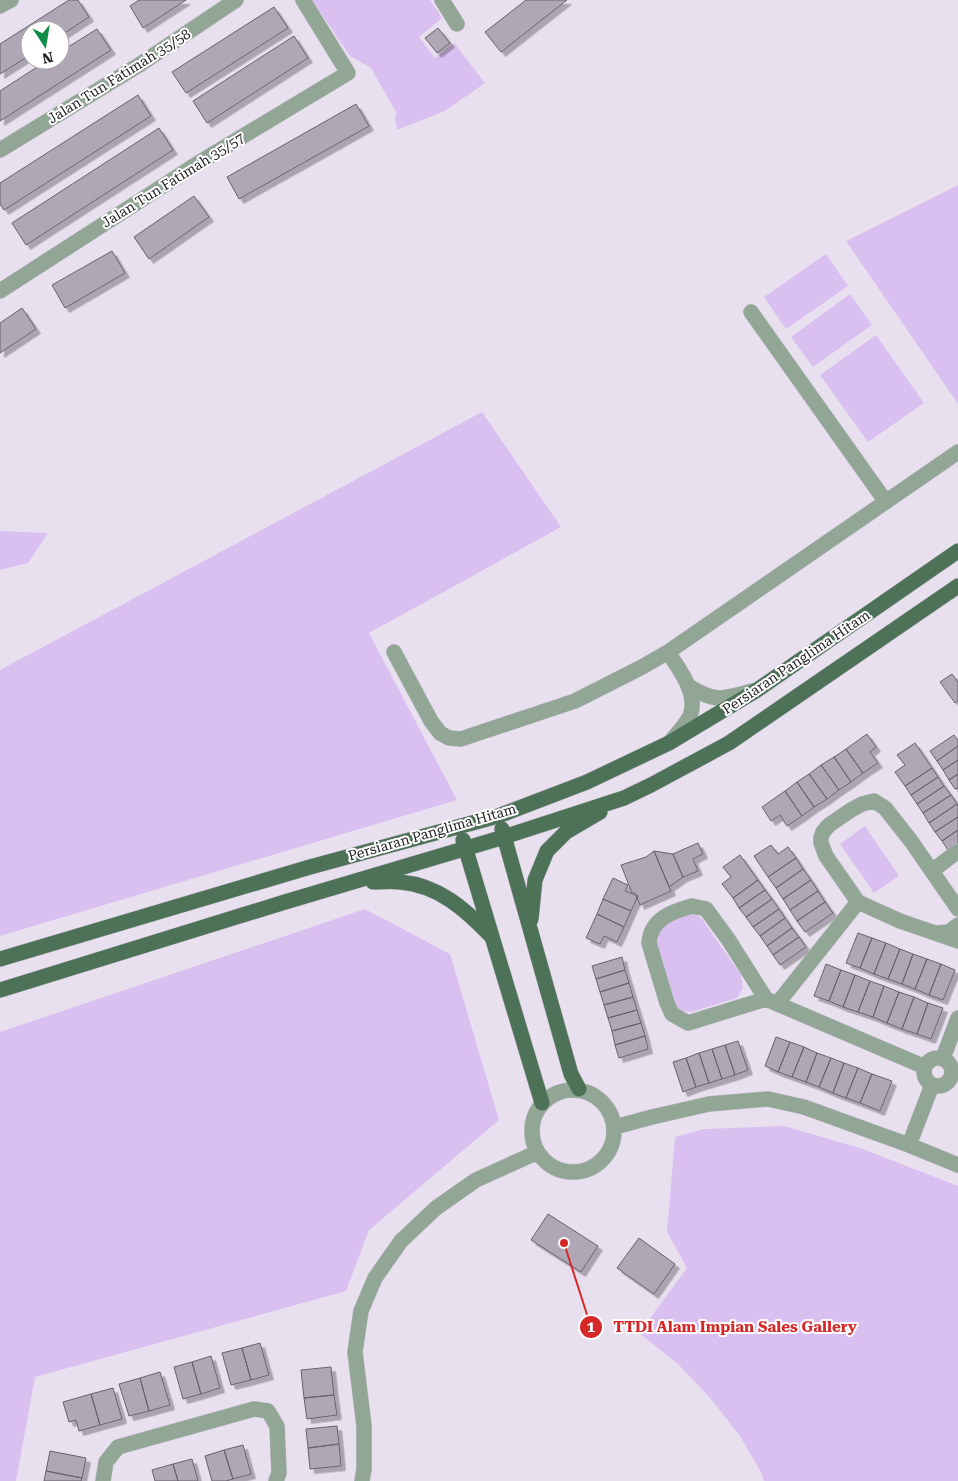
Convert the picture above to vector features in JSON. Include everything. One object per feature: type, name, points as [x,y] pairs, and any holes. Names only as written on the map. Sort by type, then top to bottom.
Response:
[{"type":"main road","name":"Persiaran Panglima Hitam","points":[[0,958],[310,867],[498,816],[587,782],[669,743],[757,690],[958,552]]},
{"type":"main road","name":"Persiaran Panglima Hitam","points":[[0,990],[504,837],[624,798],[729,743],[958,586]]},
{"type":"main road","points":[[530,928],[535,880],[547,851],[566,832],[624,798]]},
{"type":"main road","points":[[498,816],[571,1074],[579,1089]]},
{"type":"main road","points":[[459,826],[542,1103]]},
{"type":"main road","points":[[356,882],[401,882],[431,889],[451,900],[466,912],[492,938]]},
{"type":"street","points":[[0,6],[11,0]]},
{"type":"street","name":"Jalan Tun Fatimah 35/58","points":[[0,150],[139,65],[236,0]]},
{"type":"street","name":"Jalan Tun Fatimah 35/57","points":[[0,291],[200,162],[348,73],[303,0]]},
{"type":"street","points":[[442,0],[457,24]]},
{"type":"street","points":[[750,312],[886,502]]},
{"type":"street","points":[[394,652],[431,721],[440,733],[449,738],[461,739],[575,701],[668,652],[958,452]]},
{"type":"street","points":[[668,652],[690,687],[702,695],[713,698],[727,698],[757,690]]},
{"type":"street","points":[[669,743],[691,714],[690,687]]},
{"type":"street","points":[[958,910],[932,871],[885,808],[874,801],[862,804],[829,825],[823,832],[821,838],[826,856],[858,902],[900,920],[958,941]]},
{"type":"street","points":[[932,871],[958,851]]},
{"type":"street","points":[[858,902],[772,1002],[688,1023],[672,1014],[666,1003],[649,943],[650,934],[657,922],[673,912],[692,906],[706,909],[772,1002],[925,1067]]},
{"type":"street","points":[[936,933],[949,932],[958,925]]},
{"type":"street","points":[[943,1058],[958,1018]]},
{"type":"street","points":[[938,1057],[943,1058],[950,1063],[955,1078],[942,1086],[932,1085],[924,1075],[925,1067],[930,1060],[938,1057]]},
{"type":"street","points":[[909,1145],[932,1085]]},
{"type":"street","points":[[579,1089],[592,1094],[604,1102],[612,1114],[615,1127],[614,1142],[608,1154],[598,1164],[585,1170],[570,1172],[558,1169],[546,1162],[538,1152],[533,1140],[532,1127],[535,1114],[542,1103],[559,1092],[579,1089]]},
{"type":"street","points":[[615,1127],[709,1104],[768,1099],[804,1107],[958,1165]]},
{"type":"street","points":[[362,1481],[364,1469],[364,1426],[355,1352],[362,1311],[375,1278],[401,1241],[436,1208],[476,1180],[538,1152]]},
{"type":"street","points":[[103,1481],[106,1462],[118,1447],[254,1409],[268,1411],[277,1426],[279,1473],[276,1481]]},
{"type":"shaded area","points":[[312,0],[430,0],[442,18],[419,37],[435,58],[454,43],[485,83],[445,111],[397,130],[395,116],[397,114],[371,68],[350,56]]},
{"type":"shaded area","points":[[958,185],[958,404],[846,241]]},
{"type":"shaded area","points":[[826,254],[848,286],[786,329],[764,297]]},
{"type":"shaded area","points":[[850,294],[872,325],[813,367],[791,337]]},
{"type":"shaded area","points":[[876,335],[924,403],[868,442],[820,375]]},
{"type":"shaded area","points":[[482,412],[561,527],[369,633],[457,800],[0,936],[0,670]]},
{"type":"shaded area","points":[[0,531],[48,533],[28,563],[0,570]]},
{"type":"shaded area","points":[[865,826],[899,876],[874,893],[840,844]]},
{"type":"shaded area","points":[[365,909],[450,954],[499,1120],[369,1230],[346,1291],[35,1377],[16,1481],[0,1481],[0,1032]]},
{"type":"shaded area","points":[[695,914],[702,919],[741,975],[743,988],[737,998],[691,1012],[685,1012],[679,1010],[673,1004],[654,946],[660,932],[668,922]]},
{"type":"shaded area","points":[[784,1126],[860,1148],[958,1186],[958,1481],[764,1481],[762,1474],[740,1436],[711,1399],[678,1364],[639,1333],[687,1268],[667,1232],[675,1137],[704,1129]]},
{"type":"building","points":[[69,0],[78,0],[89,17],[70,29],[70,20],[38,20]]},
{"type":"building","points":[[139,0],[186,0],[143,28],[130,6]]},
{"type":"building","points":[[526,0],[567,0],[501,52],[485,32]]},
{"type":"building","points":[[274,7],[288,28],[186,93],[172,72]]},
{"type":"building","points":[[438,28],[450,43],[437,53],[425,38]]},
{"type":"building","points":[[97,29],[111,50],[0,121],[0,91],[33,70],[70,70],[70,46]]},
{"type":"building","points":[[20,31],[20,61],[0,74],[0,44]]},
{"type":"building","points":[[294,36],[308,58],[207,123],[193,101]]},
{"type":"building","points":[[138,95],[151,116],[4,210],[0,204],[0,183]]},
{"type":"building","points":[[356,104],[369,126],[239,199],[227,177]]},
{"type":"building","points":[[159,128],[173,150],[26,245],[12,223]]},
{"type":"building","points":[[194,196],[209,217],[149,259],[134,237]]},
{"type":"building","points":[[112,251],[125,273],[65,308],[52,285]]},
{"type":"building","points":[[22,308],[36,329],[0,353],[0,323]]},
{"type":"building","points":[[952,674],[958,682],[958,701],[955,703],[940,682]]},
{"type":"building","points":[[867,734],[876,747],[870,752],[878,763],[863,773],[846,749]]},
{"type":"building","points":[[954,735],[958,740],[958,746],[937,761],[930,751]]},
{"type":"building","points":[[915,743],[932,768],[905,786],[895,772],[905,765],[897,755]]},
{"type":"building","points":[[958,746],[958,760],[943,770],[937,761]]},
{"type":"building","points":[[846,749],[863,773],[851,782],[834,757]]},
{"type":"building","points":[[834,757],[851,782],[839,790],[821,765]]},
{"type":"building","points":[[958,760],[958,774],[949,780],[943,770]]},
{"type":"building","points":[[821,765],[839,790],[827,799],[809,774]]},
{"type":"building","points":[[932,768],[938,777],[911,795],[905,786]]},
{"type":"building","points":[[809,774],[827,799],[814,807],[797,782]]},
{"type":"building","points":[[958,774],[958,788],[955,789],[949,780]]},
{"type":"building","points":[[938,777],[944,786],[917,804],[911,795]]},
{"type":"building","points":[[797,782],[814,807],[802,816],[785,791]]},
{"type":"building","points":[[944,786],[951,795],[923,813],[917,804]]},
{"type":"building","points":[[785,791],[802,816],[787,826],[780,815],[771,821],[762,807]]},
{"type":"building","points":[[951,795],[957,804],[929,823],[923,813]]},
{"type":"building","points":[[957,804],[958,817],[935,832],[929,823]]},
{"type":"building","points":[[958,817],[958,830],[942,841],[935,832]]},
{"type":"building","points":[[958,830],[958,843],[948,850],[942,841]]},
{"type":"building","points":[[698,843],[703,854],[693,859],[698,871],[683,877],[673,854]]},
{"type":"building","points":[[771,845],[778,854],[788,847],[796,858],[768,877],[754,856]]},
{"type":"building","points":[[654,851],[671,891],[640,905],[635,893],[632,893],[621,865],[646,857]]},
{"type":"building","points":[[654,851],[673,854],[683,877],[669,887]]},
{"type":"building","points":[[740,855],[758,880],[733,898],[722,884],[731,877],[723,867]]},
{"type":"building","points":[[796,858],[803,869],[776,888],[768,877]]},
{"type":"building","points":[[803,869],[811,880],[783,899],[776,888]]},
{"type":"building","points":[[613,878],[628,885],[625,891],[638,896],[631,911],[603,899]]},
{"type":"building","points":[[758,880],[765,890],[739,908],[733,898]]},
{"type":"building","points":[[811,880],[818,891],[790,910],[783,899]]},
{"type":"building","points":[[765,890],[772,899],[746,917],[739,908]]},
{"type":"building","points":[[818,891],[825,902],[797,921],[790,910]]},
{"type":"building","points":[[603,899],[631,911],[624,927],[597,914]]},
{"type":"building","points":[[772,899],[779,909],[753,927],[746,917]]},
{"type":"building","points":[[825,902],[833,913],[805,932],[797,921]]},
{"type":"building","points":[[779,909],[785,918],[760,936],[753,927]]},
{"type":"building","points":[[597,914],[624,927],[617,942],[604,936],[600,944],[586,938]]},
{"type":"building","points":[[785,918],[792,928],[767,946],[760,936]]},
{"type":"building","points":[[792,928],[799,937],[773,955],[767,946]]},
{"type":"building","points":[[858,933],[872,938],[860,968],[846,963]]},
{"type":"building","points":[[799,937],[806,947],[780,965],[773,955]]},
{"type":"building","points":[[872,938],[886,943],[874,974],[860,968]]},
{"type":"building","points":[[886,943],[900,949],[888,979],[874,974]]},
{"type":"building","points":[[900,949],[913,954],[902,984],[888,979]]},
{"type":"building","points":[[913,954],[927,959],[915,989],[902,984]]},
{"type":"building","points":[[622,957],[625,970],[596,979],[592,966]]},
{"type":"building","points":[[927,959],[941,964],[929,995],[915,989]]},
{"type":"building","points":[[826,964],[841,970],[829,1001],[814,996]]},
{"type":"building","points":[[941,964],[955,970],[943,1000],[929,995]]},
{"type":"building","points":[[625,970],[629,983],[600,992],[596,979]]},
{"type":"building","points":[[841,970],[855,975],[843,1007],[829,1001]]},
{"type":"building","points":[[855,975],[870,981],[858,1012],[843,1007]]},
{"type":"building","points":[[870,981],[884,986],[873,1017],[858,1012]]},
{"type":"building","points":[[629,983],[633,997],[604,1005],[600,992]]},
{"type":"building","points":[[884,986],[899,992],[887,1023],[873,1017]]},
{"type":"building","points":[[899,992],[914,997],[902,1029],[887,1023]]},
{"type":"building","points":[[633,997],[637,1010],[608,1018],[604,1005]]},
{"type":"building","points":[[914,997],[928,1003],[917,1034],[902,1029]]},
{"type":"building","points":[[928,1003],[943,1008],[931,1039],[917,1034]]},
{"type":"building","points":[[637,1010],[641,1023],[612,1031],[608,1018]]},
{"type":"building","points":[[641,1023],[645,1036],[615,1045],[612,1031]]},
{"type":"building","points":[[645,1036],[648,1049],[619,1058],[615,1045]]},
{"type":"building","points":[[776,1037],[790,1042],[778,1072],[765,1066]]},
{"type":"building","points":[[738,1041],[748,1070],[735,1075],[725,1045]]},
{"type":"building","points":[[790,1042],[804,1047],[792,1077],[778,1072]]},
{"type":"building","points":[[725,1045],[735,1075],[722,1079],[712,1049]]},
{"type":"building","points":[[804,1047],[817,1053],[806,1082],[792,1077]]},
{"type":"building","points":[[712,1049],[722,1079],[709,1083],[699,1053]]},
{"type":"building","points":[[699,1053],[709,1083],[696,1087],[686,1058]]},
{"type":"building","points":[[817,1053],[831,1058],[819,1087],[806,1082]]},
{"type":"building","points":[[686,1058],[696,1087],[683,1092],[673,1062]]},
{"type":"building","points":[[831,1058],[844,1063],[833,1093],[819,1087]]},
{"type":"building","points":[[844,1063],[858,1068],[846,1098],[833,1093]]},
{"type":"building","points":[[858,1068],[872,1074],[860,1103],[846,1098]]},
{"type":"building","points":[[872,1074],[892,1081],[880,1111],[860,1103]]},
{"type":"building","points":[[548,1214],[598,1246],[581,1272],[531,1240]]},
{"type":"building","points":[[639,1238],[675,1264],[654,1294],[617,1268]]},
{"type":"building","points":[[260,1343],[269,1375],[251,1380],[242,1348]]},
{"type":"building","points":[[242,1348],[251,1380],[231,1385],[222,1353]]},
{"type":"building","points":[[211,1356],[220,1388],[201,1394],[192,1362]]},
{"type":"building","points":[[192,1362],[201,1394],[183,1399],[174,1367]]},
{"type":"building","points":[[331,1367],[334,1395],[304,1398],[301,1370]]},
{"type":"building","points":[[160,1372],[170,1405],[149,1411],[140,1378]]},
{"type":"building","points":[[140,1378],[149,1411],[129,1416],[119,1384]]},
{"type":"building","points":[[113,1388],[122,1419],[100,1425],[91,1394]]},
{"type":"building","points":[[91,1394],[100,1425],[79,1431],[76,1420],[69,1422],[63,1402]]},
{"type":"building","points":[[334,1395],[337,1415],[307,1419],[304,1398]]},
{"type":"building","points":[[337,1426],[339,1444],[308,1448],[306,1429]]},
{"type":"building","points":[[339,1444],[341,1466],[310,1469],[308,1448]]},
{"type":"building","points":[[243,1445],[251,1474],[233,1479],[224,1450]]},
{"type":"building","points":[[224,1450],[233,1479],[212,1481],[205,1456]]},
{"type":"building","points":[[50,1451],[86,1458],[82,1478],[46,1471]]},
{"type":"building","points":[[192,1459],[198,1481],[178,1481],[173,1464]]},
{"type":"building","points":[[173,1464],[178,1481],[155,1481],[152,1470]]},
{"type":"building","points":[[46,1471],[82,1478],[81,1481],[44,1481]]},
{"type":"place","name":"TTDI Alam Impian Sales Gallery","points":[[564,1243]]}]
